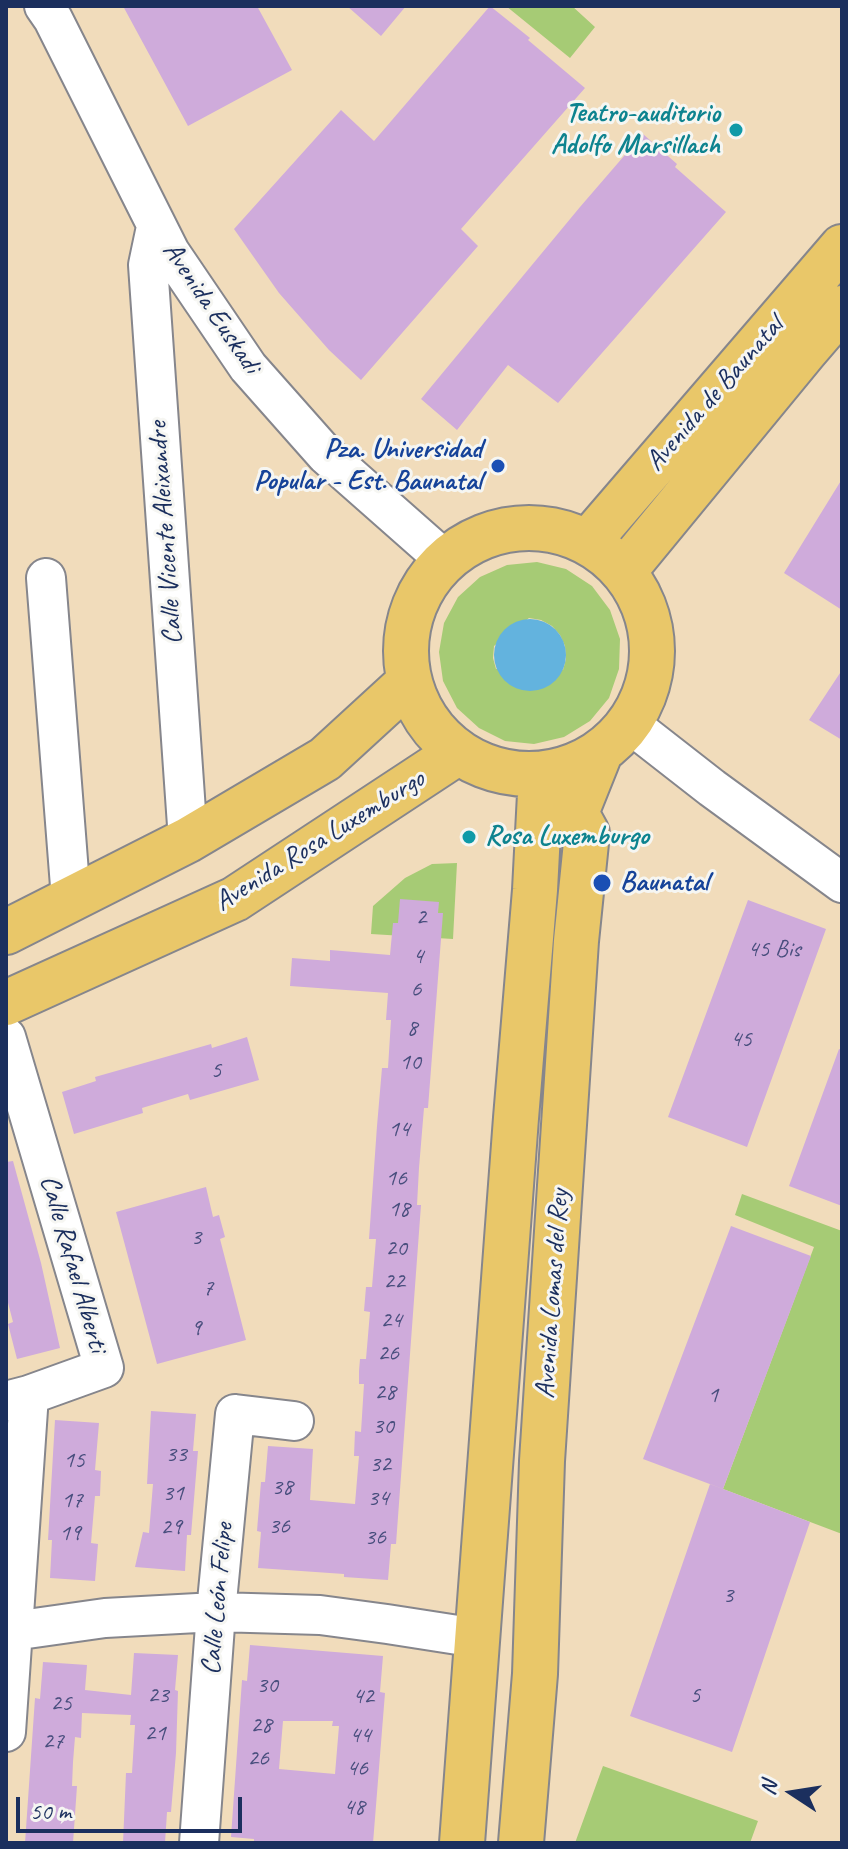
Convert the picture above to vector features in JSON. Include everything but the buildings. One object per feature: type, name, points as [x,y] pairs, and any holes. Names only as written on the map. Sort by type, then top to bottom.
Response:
[{"type":"main road","name":"Avenida de Baunatal","points":[[588,542],[842,247]]},
{"type":"main road","name":"Avenida de Baunatal","points":[[624,571],[842,308]]},
{"type":"main road","points":[[514,528],[552,529],[588,542],[624,571],[644,606],[653,647],[647,687],[615,738],[572,768],[541,775],[497,772],[457,753],[426,722],[409,682],[406,638],[418,595],[445,560],[477,538],[514,528]]},
{"type":"main road","points":[[6,932],[188,840],[325,759],[409,682]]},
{"type":"main road","name":"Avenida Lomas del Rey","points":[[521,1843],[535,1674],[542,1461],[576,941],[587,833],[576,813],[615,738]]},
{"type":"main road","name":"Avenida Rosa Luxemburgo","points":[[6,1003],[235,899],[457,753]]},
{"type":"main road","name":"Avenida Lomas del Rey","points":[[462,1843],[535,890],[541,775]]},
{"type":"street","name":"Avenida Euskadi","points":[[44,6],[170,252],[248,367],[326,455],[445,560]]},
{"type":"street","name":"Calle Vicente Aleixandre","points":[[156,227],[148,265],[188,840]]},
{"type":"street","points":[[46,578],[71,899]]},
{"type":"street","points":[[615,738],[722,796],[842,883]]},
{"type":"street","name":"Calle Rafael Alberti","points":[[6,1037],[104,1368],[18,1398],[6,1732]]},
{"type":"street","name":"Calle León Felipe","points":[[199,1843],[235,1414],[294,1421]]},
{"type":"street","points":[[10,1631],[105,1618],[216,1612],[320,1615],[477,1638]]},
{"type":"green space","points":[[506,6],[572,6],[595,27],[570,58]]},
{"type":"green space","points":[[537,562],[566,569],[592,586],[610,610],[620,639],[619,669],[609,698],[590,721],[564,737],[534,744],[505,741],[479,728],[457,708],[443,681],[439,652],[444,623],[458,597],[480,577],[507,565]],"holes":[[[529,618],[552,626],[565,646],[563,670],[496,669],[494,646]]]},
{"type":"green space","points":[[457,863],[453,939],[371,934],[373,906],[405,878],[432,864]]},
{"type":"green space","points":[[742,1194],[842,1231],[842,1534],[723,1489],[814,1247],[735,1215]]},
{"type":"green space","points":[[603,1766],[758,1821],[750,1843],[575,1843]]},
{"type":"water","points":[[537,619],[556,629],[564,641],[564,669],[556,681],[544,689],[523,691],[504,681],[496,669],[494,648],[504,629],[516,621]]},
{"type":"place","name":"Teatro-auditorio Adolfo Marsillach","points":[[736,130]]},
{"type":"place","name":"Pza. Universidad Popular - Est. Baunatal","points":[[498,466]]},
{"type":"place","name":"Rosa Luxemburgo","points":[[469,837]]},
{"type":"place","name":"Baunatal","points":[[602,883]]}]
